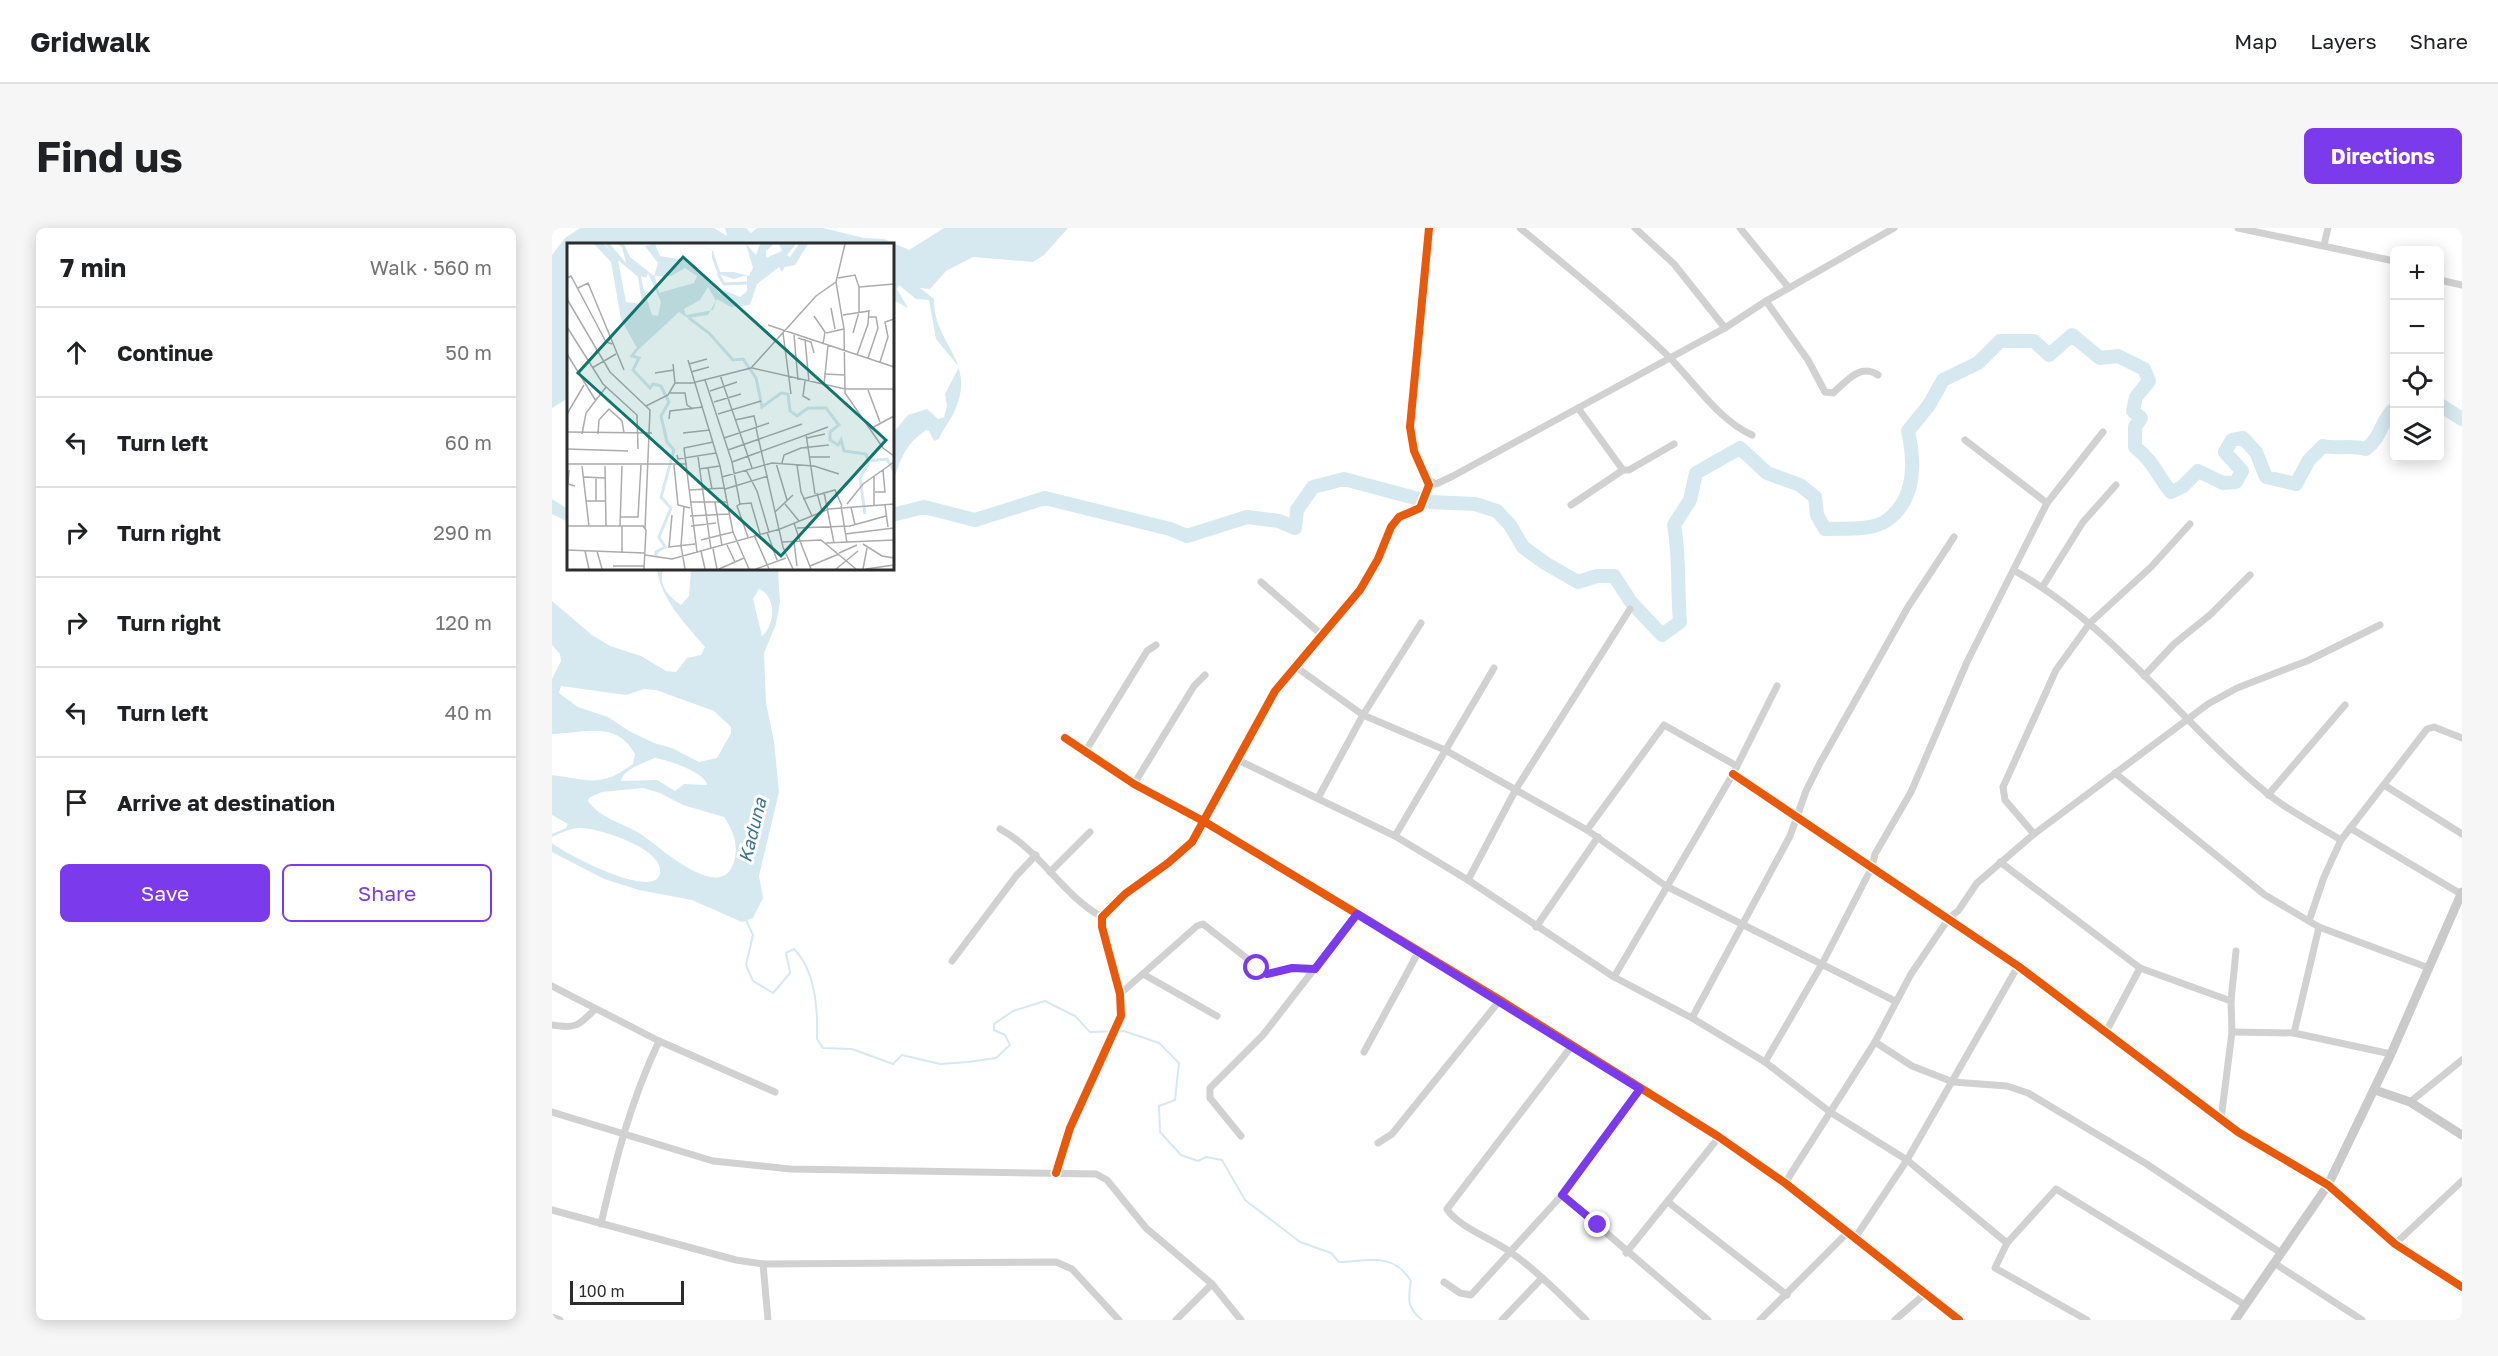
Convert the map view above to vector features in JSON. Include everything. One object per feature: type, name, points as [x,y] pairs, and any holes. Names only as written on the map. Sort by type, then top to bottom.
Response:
[{"type":"street","points":[[1056,1173],[1070,1128],[1121,1016],[1120,994],[1102,927],[1102,917],[1125,894],[1168,863],[1192,842],[1205,822],[1265,706],[1360,590],[1378,559],[1391,526],[1399,517],[1420,508],[1428,482],[1414,451],[1410,427],[1429,228]]},
{"type":"street","points":[[1520,228],[1631,321],[1732,422],[1752,435]]},
{"type":"street","points":[[1635,228],[1674,264],[1725,328]]},
{"type":"street","points":[[1740,228],[1789,288]]},
{"type":"street","points":[[1878,228],[1884,234]]},
{"type":"street","points":[[1428,482],[1436,484],[1444,480],[1671,359],[1766,301],[1894,228]]},
{"type":"street","points":[[2238,228],[2390,260]]},
{"type":"street","points":[[2324,245],[2328,228]]},
{"type":"street","points":[[2444,281],[2462,285]]},
{"type":"street","points":[[1766,301],[1808,360],[1825,392],[1833,393],[1860,370],[1866,369],[1878,375]]},
{"type":"street","points":[[1578,408],[1623,470]]},
{"type":"street","points":[[1765,1062],[1822,964],[1872,867],[1875,854],[1911,792],[1967,662],[2015,571],[2047,503],[2103,432]]},
{"type":"street","points":[[1965,440],[2047,503]]},
{"type":"street","points":[[1571,505],[1623,470],[1629,470],[1674,444]]},
{"type":"street","points":[[2043,586],[2083,522],[2116,485]]},
{"type":"street","points":[[2034,834],[2005,800],[2003,787],[2056,669],[2090,623],[2151,567],[2190,525]]},
{"type":"street","points":[[1692,1018],[1790,836],[1806,791],[1825,754],[1908,607],[1954,537]]},
{"type":"street","points":[[2015,571],[2043,586],[2090,623],[2268,795],[2341,840]]},
{"type":"street","points":[[2144,676],[2174,644],[2211,614],[2250,575]]},
{"type":"street","points":[[1261,582],[1322,635]]},
{"type":"street","points":[[1468,880],[1516,789],[1630,609]]},
{"type":"street","points":[[1318,798],[1363,715],[1421,623]]},
{"type":"street","points":[[1785,1183],[1875,1042],[1895,1001],[1949,918],[1958,911],[1977,883],[2034,834],[2188,718],[2237,688],[2307,661],[2380,626]]},
{"type":"street","points":[[1085,752],[1147,651],[1156,645]]},
{"type":"street","points":[[1296,667],[1363,715],[1445,750],[1587,830],[1666,886],[1895,1001]]},
{"type":"street","points":[[1395,836],[1494,668]]},
{"type":"street","points":[[1134,784],[1194,686],[1205,675]]},
{"type":"street","points":[[1614,977],[1733,774],[1777,686]]},
{"type":"street","points":[[2268,795],[2345,705]]},
{"type":"street","points":[[1587,830],[1664,725],[1737,766]]},
{"type":"street","points":[[2309,921],[2324,877],[2341,840],[2430,726],[2462,738]]},
{"type":"street","points":[[1065,738],[1134,784],[1205,822],[1419,951],[1719,1137],[1785,1183],[1927,1292],[1959,1320]]},
{"type":"street","points":[[1238,760],[1395,836],[1468,880],[1614,977],[1692,1018],[1765,1062],[1830,1112],[1907,1161],[2007,1243]]},
{"type":"street","points":[[2115,773],[2255,888],[2319,927],[2429,968]]},
{"type":"street","points":[[1733,774],[2018,966],[2107,1030],[2238,1132],[2328,1185],[2395,1244],[2462,1287]]},
{"type":"street","points":[[2384,785],[2462,834]]},
{"type":"street","points":[[2235,1320],[2328,1185],[2375,1090],[2461,893],[2350,828]]},
{"type":"street","points":[[1000,829],[1018,838],[1036,855],[1079,904],[1102,917]]},
{"type":"street","points":[[1050,872],[1089,832]]},
{"type":"street","points":[[1536,927],[1598,837]]},
{"type":"street","points":[[952,961],[1016,876],[1036,855]]},
{"type":"street","points":[[2000,862],[2140,968],[2230,1001]]},
{"type":"street","points":[[1241,1136],[1210,1098],[1210,1088],[1263,1035],[1357,914]]},
{"type":"street","points":[[1120,994],[1197,926],[1203,924],[1267,974],[1292,968],[1315,969]]},
{"type":"street","points":[[2294,1033],[2319,927]]},
{"type":"street","points":[[1364,1052],[1419,951]]},
{"type":"street","points":[[2221,1119],[2232,1032],[2230,1001],[2236,951]]},
{"type":"street","points":[[1856,1238],[1907,1161],[2018,966]]},
{"type":"street","points":[[2107,1030],[2140,968]]},
{"type":"street","points":[[1143,974],[1217,1017]]},
{"type":"street","points":[[552,986],[659,1041],[775,1092]]},
{"type":"street","points":[[1378,1143],[1392,1134],[1500,1000]]},
{"type":"street","points":[[552,1025],[568,1027],[581,1024],[595,1009]]},
{"type":"street","points":[[2232,1032],[2294,1033],[2391,1054]]},
{"type":"street","points":[[601,1224],[622,1133],[637,1089],[659,1041]]},
{"type":"street","points":[[1875,1042],[1912,1066],[1953,1082],[2007,1086],[2028,1093],[2145,1162],[2281,1253]]},
{"type":"street","points":[[1571,1047],[1447,1209],[1455,1218],[1510,1251],[1586,1320]]},
{"type":"street","points":[[2410,1102],[2462,1060]]},
{"type":"street","points":[[2427,1075],[2435,1082]]},
{"type":"street","points":[[1444,1282],[1460,1293],[1471,1295],[1562,1195],[1640,1089]]},
{"type":"street","points":[[2375,1090],[2410,1102],[2462,1135]]},
{"type":"street","points":[[552,1112],[713,1161],[790,1169],[1096,1174],[1107,1180],[1146,1228],[1212,1284],[1241,1320]]},
{"type":"street","points":[[1626,1253],[1719,1137]]},
{"type":"street","points":[[2395,1244],[2459,1191],[2462,1181]]},
{"type":"street","points":[[2087,1320],[1995,1268],[2007,1243],[2056,1189],[2245,1305]]},
{"type":"street","points":[[1562,1195],[1626,1253],[1708,1320]]},
{"type":"street","points":[[1668,1202],[1786,1295]]},
{"type":"street","points":[[552,1210],[736,1260],[764,1264],[1056,1262],[1072,1269],[1119,1320]]},
{"type":"street","points":[[1760,1320],[1848,1232]]},
{"type":"street","points":[[2274,1263],[2362,1320]]},
{"type":"street","points":[[764,1264],[768,1320]]},
{"type":"street","points":[[1502,1320],[1541,1279]]},
{"type":"street","points":[[1176,1320],[1212,1284]]},
{"type":"street","points":[[1895,1320],[1927,1292]]},
{"type":"street","points":[[552,1317],[560,1320]]},
{"type":"water","points":[[580,228],[714,228],[727,236],[725,228],[746,228],[751,233],[757,228],[823,228],[864,238],[884,239],[893,243],[567,243],[567,399],[552,408],[552,255],[565,238]]},
{"type":"water","points":[[944,228],[1068,228],[1044,255],[1033,262],[973,257],[946,271],[930,289],[920,288],[934,299],[940,328],[958,366],[936,339],[929,300],[916,299],[899,285],[897,289],[908,308],[894,301],[894,243],[909,250]]},
{"type":"water","points":[[959,368],[960,393],[953,414],[939,439],[934,441],[929,431],[926,430],[913,441],[905,452],[894,478],[894,432],[908,415],[927,409],[938,419],[944,417],[947,406],[945,394]]},
{"type":"water","points":[[552,499],[567,508],[567,522],[552,514]]},
{"type":"water","name":"Kaduna","points":[[657,570],[663,570],[662,580],[665,590],[681,605],[689,596],[691,570],[778,570],[780,602],[776,624],[764,653],[766,703],[774,741],[779,792],[759,876],[763,898],[753,918],[742,922],[692,900],[639,890],[604,879],[552,852],[552,843],[612,874],[646,882],[657,879],[660,869],[657,861],[649,853],[625,840],[599,831],[578,828],[552,837],[552,834],[566,828],[568,824],[552,815],[552,775],[586,780],[612,777],[633,764],[635,754],[619,736],[609,732],[552,734],[552,679],[561,661],[560,654],[552,645],[552,601],[592,635],[610,646],[641,656],[666,671],[676,672],[687,658],[701,655],[705,647],[675,611],[663,591]],"holes":[[[759,589],[769,598],[772,611],[770,625],[762,636],[753,599]],[[561,686],[626,695],[644,689],[656,690],[714,711],[731,727],[731,733],[717,758],[699,762],[672,748],[654,743],[629,731],[608,717],[578,707],[559,693]],[[655,758],[693,771],[705,780],[707,785],[684,784],[675,791],[657,780],[621,781],[630,770]],[[643,788],[660,793],[683,805],[724,817],[732,832],[736,849],[734,861],[727,873],[716,877],[703,875],[688,868],[639,833],[599,812],[588,801],[589,798],[602,792]]]},
{"type":"waterway","points":[[894,514],[924,507],[975,520],[1045,498],[1170,529],[1187,536],[1247,517],[1279,521],[1295,528],[1297,510],[1313,487],[1344,479],[1430,502],[1475,504],[1497,511],[1510,525],[1523,547],[1578,582],[1597,576],[1614,576],[1631,602],[1662,635],[1680,622],[1674,525],[1690,500],[1696,473],[1740,448],[1767,473],[1800,485],[1815,497],[1817,515],[1825,529],[1865,528],[1880,524],[1896,512],[1908,491],[1912,468],[1908,431],[1929,405],[1943,380],[1978,363],[2000,341],[2034,341],[2049,355],[2072,335],[2100,358],[2118,356],[2144,369],[2149,381],[2136,397],[2133,411],[2141,418],[2135,427],[2135,447],[2151,464],[2171,492],[2182,487],[2198,471],[2223,483],[2236,482],[2242,471],[2225,452],[2232,440],[2243,438],[2256,452],[2266,477],[2296,484],[2309,460],[2323,446],[2366,449],[2375,439],[2390,413]]},
{"type":"waterway","points":[[2444,408],[2462,419]]},
{"type":"waterway","points":[[746,920],[753,935],[746,965],[753,981],[773,993],[790,973],[786,953],[794,949],[801,958],[807,968],[814,991],[817,1039],[823,1048],[852,1049],[893,1064],[902,1055],[940,1064],[996,1058],[1010,1045],[1005,1035],[994,1030],[994,1024],[1013,1011],[1045,1001],[1075,1016],[1090,1032],[1124,1031],[1159,1043],[1179,1063],[1175,1100],[1159,1106],[1160,1132],[1181,1155],[1198,1161],[1206,1157],[1222,1160],[1245,1200],[1300,1242],[1331,1253],[1339,1262],[1380,1260],[1396,1266],[1411,1281],[1409,1293],[1411,1307],[1422,1320]]},
{"type":"cycle path","points":[[1056,1173],[1070,1128],[1121,1016],[1120,994],[1102,927],[1102,917],[1125,894],[1168,863],[1192,842],[1275,691],[1360,590],[1378,559],[1391,527],[1399,517],[1420,508],[1429,485],[1414,451],[1410,427],[1429,228]]},
{"type":"cycle path","points":[[1065,738],[1134,784],[1205,822],[1500,1000],[1719,1137],[1785,1183],[1959,1320]]},
{"type":"cycle path","points":[[1733,774],[2018,966],[2238,1132],[2328,1185],[2395,1244],[2462,1287]]},
{"type":"route","points":[[1257,968],[1267,974],[1292,968],[1315,969],[1357,914],[1500,1000],[1640,1089],[1562,1195],[1598,1225]]}]
